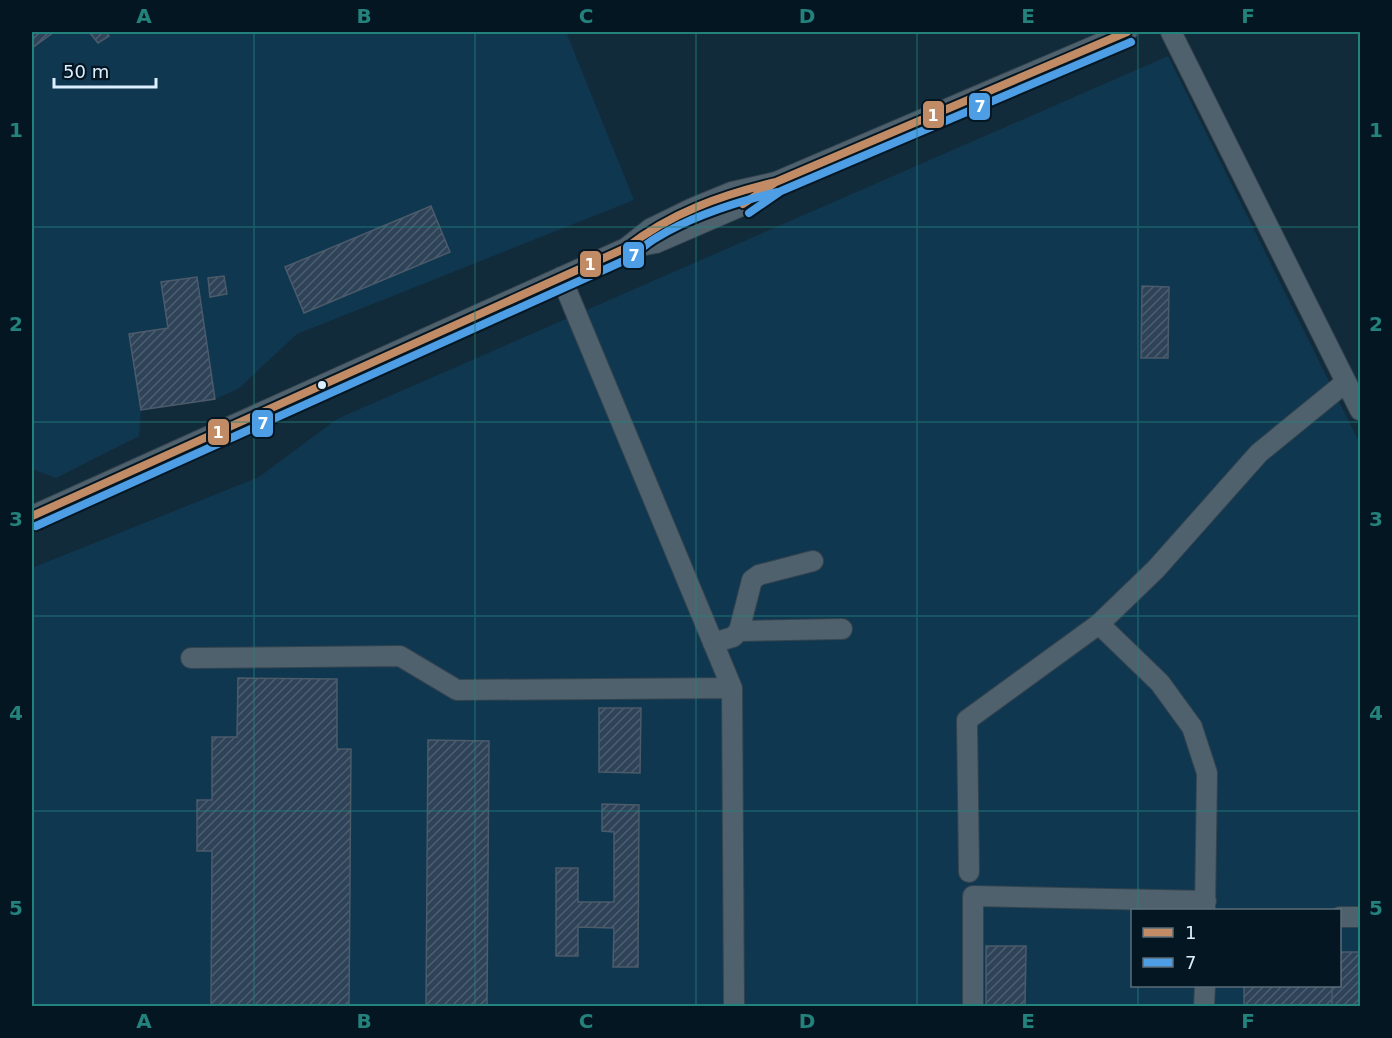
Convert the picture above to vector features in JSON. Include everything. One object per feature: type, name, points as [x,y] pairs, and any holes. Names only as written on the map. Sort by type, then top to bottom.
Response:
[{"type":"street","points":[[1172,32],[1360,411]]},
{"type":"street","points":[[33,512],[626,248],[650,229],[693,208],[732,192],[776,182],[1115,34]]},
{"type":"street","points":[[561,277],[732,688],[734,1006]]},
{"type":"street","points":[[969,872],[967,720],[1099,624],[1156,569],[1259,453],[1346,382]]},
{"type":"street","points":[[713,643],[733,637],[739,631],[752,580],[759,575],[813,561]]},
{"type":"street","points":[[973,1006],[974,896],[1205,906],[1207,773],[1192,727],[1160,683],[1099,624]]},
{"type":"street","points":[[739,631],[842,629]]},
{"type":"street","points":[[191,658],[400,656],[457,690],[732,688]]},
{"type":"street","points":[[1341,917],[1360,916]]},
{"type":"street","points":[[1204,1006],[1205,987]]},
{"type":"shaded area","points":[[32,32],[566,32],[634,200],[297,334],[238,389],[215,399],[141,410],[139,436],[56,478],[32,469]]},
{"type":"shaded area","points":[[1168,56],[1360,444],[1360,1006],[32,1006],[32,568],[259,477],[337,419]]},
{"type":"building","points":[[32,32],[54,32],[32,48]]},
{"type":"building","points":[[89,32],[106,32],[109,36],[98,43]]},
{"type":"building","points":[[431,206],[450,252],[304,313],[285,267]]},
{"type":"building","points":[[224,276],[227,294],[210,297],[208,278]]},
{"type":"building","points":[[197,277],[215,399],[141,410],[129,334],[168,328],[161,282]]},
{"type":"building","points":[[1142,286],[1169,287],[1168,358],[1141,358]]},
{"type":"building","points":[[238,678],[337,679],[337,749],[351,749],[349,1006],[211,1006],[212,851],[197,851],[197,800],[212,800],[212,737],[237,737]]},
{"type":"building","points":[[599,708],[641,708],[640,773],[599,772]]},
{"type":"building","points":[[428,740],[489,741],[487,1006],[426,1006]]},
{"type":"building","points":[[602,804],[639,805],[638,967],[613,967],[614,928],[578,927],[578,956],[556,956],[556,868],[578,868],[578,902],[614,902],[614,832],[602,831]]},
{"type":"building","points":[[986,946],[1026,946],[1025,1006],[986,1006]]},
{"type":"building","points":[[1341,952],[1359,952],[1359,1006],[1332,1006],[1332,987],[1341,987]]},
{"type":"building","points":[[1244,987],[1332,987],[1332,1006],[1244,1006]]},
{"type":"transit line","name":"1","points":[[743,204],[776,182],[1127,32]]},
{"type":"transit line","name":"7","points":[[749,213],[781,191],[1131,42]]},
{"type":"transit line","name":"1","points":[[32,516],[626,248],[679,215],[716,199],[776,182]]},
{"type":"transit line","name":"7","points":[[36,526],[630,258],[653,240],[700,216],[778,192]]}]
